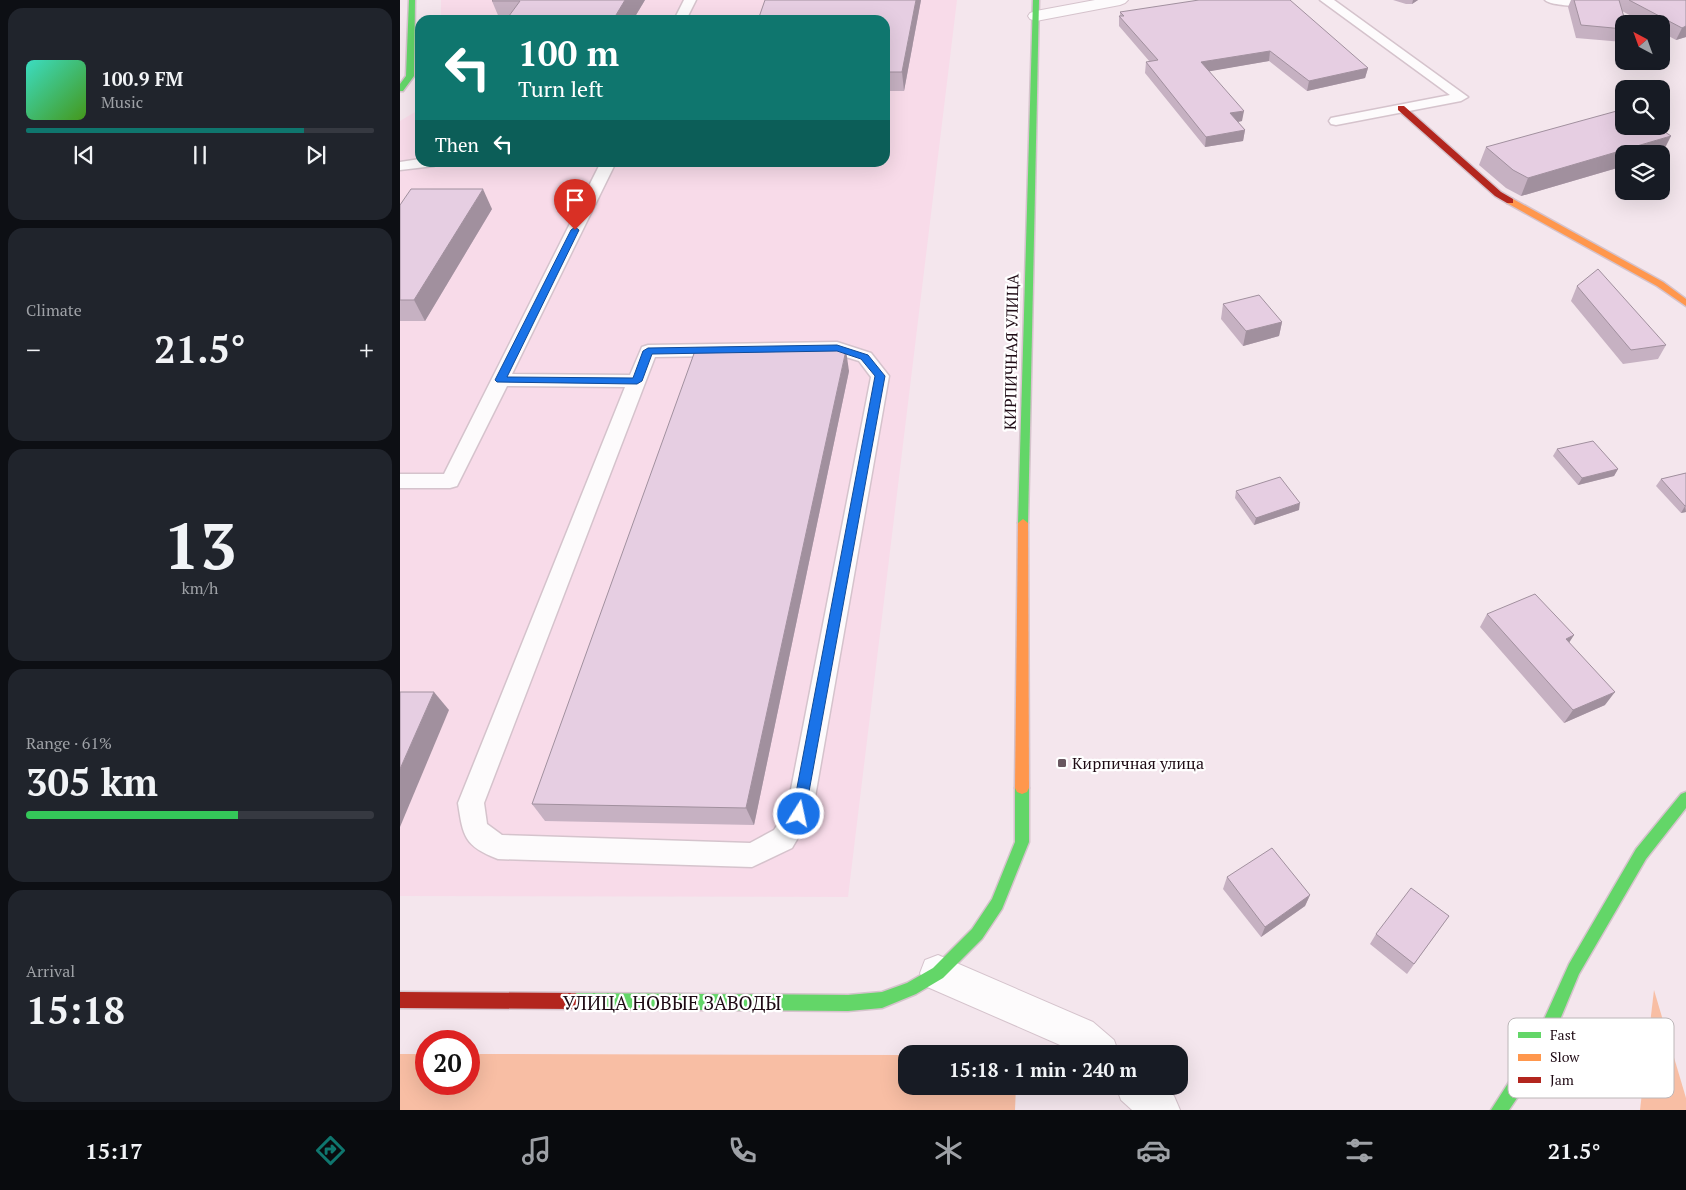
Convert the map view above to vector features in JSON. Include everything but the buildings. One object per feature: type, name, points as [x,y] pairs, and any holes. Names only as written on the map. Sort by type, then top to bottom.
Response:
[{"type":"street","points":[[400,89],[410,76],[412,0]]},
{"type":"street","points":[[1036,8],[1120,0]]},
{"type":"street","name":"КИРПИЧНАЯ УЛИЦА","points":[[977,934],[997,904],[1022,842],[1023,502],[1036,8]]},
{"type":"street","points":[[1401,108],[1498,194],[1660,284],[1686,303]]},
{"type":"street","points":[[1553,1018],[1574,969],[1641,854],[1686,798]]},
{"type":"street","name":"УЛИЦА НОВЫЕ ЗАВОДЫ","points":[[400,1000],[848,1003],[882,1000],[911,989],[938,973],[977,934]]},
{"type":"street","points":[[938,973],[1080,1035],[1091,1045]]},
{"type":"street","points":[[1144,1095],[1160,1110]]},
{"type":"street","points":[[1499,1110],[1508,1097]]},
{"type":"lane","points":[[682,15],[690,0]]},
{"type":"lane","points":[[1326,0],[1461,97],[1336,121]]},
{"type":"lane","points":[[1550,0],[1582,3],[1614,0]]},
{"type":"lane","points":[[400,166],[415,164]]},
{"type":"lane","points":[[400,481],[450,480],[606,167]]},
{"type":"lane","points":[[837,348],[865,357],[880,376],[799,814],[783,838],[752,855],[498,847],[476,831],[471,804],[637,381],[648,351],[837,348]]},
{"type":"lane","points":[[500,380],[637,381]]},
{"type":"shaded area","points":[[441,0],[957,0],[848,897],[400,896],[400,121],[415,112],[415,167],[890,167],[890,15],[441,15]]},
{"type":"shaded area","points":[[1654,990],[1662,1018],[1651,1018]]},
{"type":"shaded area","points":[[400,1054],[415,1054],[415,1095],[480,1095],[480,1054],[898,1055],[898,1095],[1016,1095],[1015,1110],[400,1110]]},
{"type":"shaded area","points":[[1674,1058],[1686,1098],[1686,1110],[1640,1110],[1641,1098],[1674,1098]]},
{"type":"traffic: fast","points":[[400,89],[410,76],[412,0]]},
{"type":"traffic: fast","points":[[1023,523],[1036,0]]},
{"type":"traffic: fast","points":[[575,1001],[848,1003],[882,1000],[911,989],[938,973],[977,934],[997,904],[1022,842],[1022,788]]},
{"type":"traffic: fast","points":[[1553,1018],[1574,969],[1641,854],[1686,798]]},
{"type":"traffic: fast","points":[[1499,1110],[1508,1097]]},
{"type":"traffic: slow","points":[[1510,201],[1660,284],[1686,303]]},
{"type":"traffic: slow","points":[[1022,788],[1023,523]]},
{"type":"traffic: jam","points":[[1401,108],[1498,194],[1510,201]]},
{"type":"traffic: jam","points":[[400,1000],[575,1001]]},
{"type":"place","name":"Кирпичная улица","points":[[1062,763]]},
{"type":"route","points":[[575,230],[500,380],[637,381],[648,351],[837,348],[865,357],[880,376],[799,814]]}]
